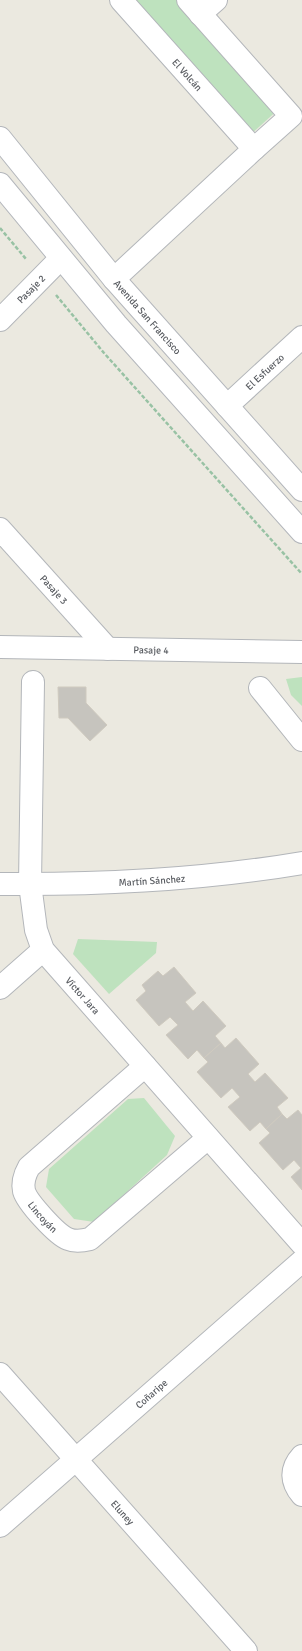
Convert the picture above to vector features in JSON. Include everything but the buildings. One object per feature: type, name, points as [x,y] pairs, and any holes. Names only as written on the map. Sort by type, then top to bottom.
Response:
[{"type":"street","name":"El Volcán","points":[[121,0],[254,149]]},
{"type":"street","points":[[114,279],[254,149],[292,116],[201,5]]},
{"type":"street","name":"Avenida San Francisco","points":[[0,138],[114,279],[302,490]]},
{"type":"street","points":[[0,184],[116,324],[302,532]]},
{"type":"street","name":"Pasaje 2","points":[[0,320],[61,258]]},
{"type":"street","name":"El Esfuerzo","points":[[227,406],[302,337]]},
{"type":"street","name":"Pasaje 3","points":[[0,530],[108,649]]},
{"type":"street","name":"Pasaje 4","points":[[0,647],[302,652]]},
{"type":"street","name":"Víctor Jara","points":[[33,682],[30,884],[36,930],[43,950],[302,1244]]},
{"type":"street","points":[[260,688],[302,740]]},
{"type":"street","name":"Martín Sánchez","points":[[0,884],[103,883],[176,878],[302,863]]},
{"type":"street","points":[[0,988],[43,950]]},
{"type":"street","name":"Lincoyán","points":[[145,1066],[30,1167],[25,1174],[23,1183],[24,1190],[31,1202],[60,1235],[76,1241],[90,1239],[208,1138]]},
{"type":"street","name":"Coñaripe","points":[[0,1526],[302,1261]]},
{"type":"street","name":"Eluney","points":[[0,1374],[246,1651]]},
{"type":"street","points":[[302,1456],[297,1462],[293,1475],[294,1482],[302,1495]]},
{"type":"path","points":[[0,228],[104,353],[302,574]]},
{"type":"green space","points":[[131,0],[185,0],[281,107],[248,137]]},
{"type":"green space","points":[[302,677],[302,706],[291,695],[286,679]]},
{"type":"green space","points":[[78,939],[157,942],[156,953],[109,994],[73,954]]},
{"type":"green space","points":[[144,1098],[175,1136],[167,1155],[94,1222],[74,1219],[46,1187],[49,1169],[128,1099]]}]
